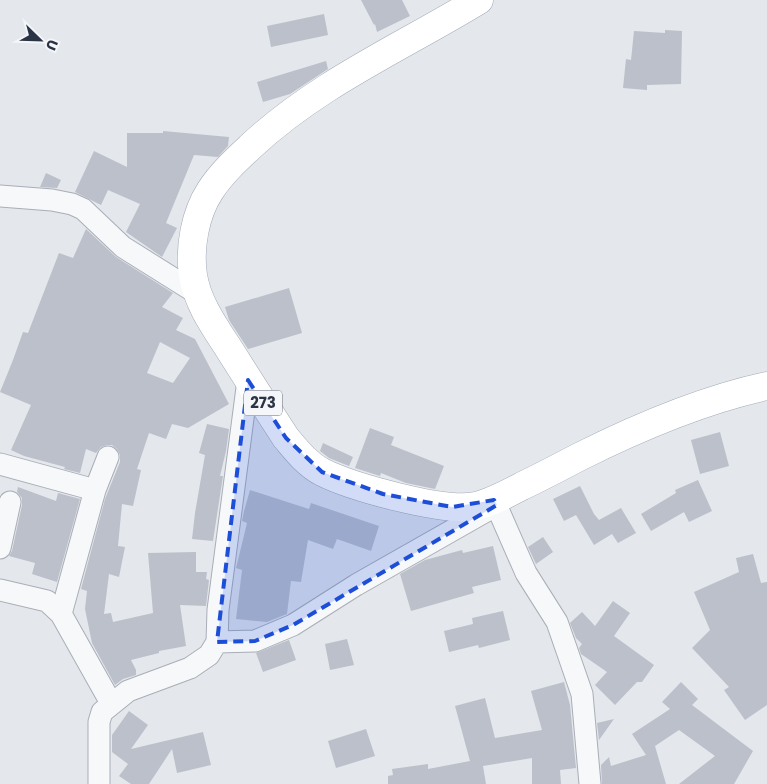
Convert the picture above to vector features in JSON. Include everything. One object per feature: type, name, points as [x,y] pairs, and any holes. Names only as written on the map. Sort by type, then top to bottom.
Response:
[{"type":"main road","name":"273","points":[[479,0],[442,23],[353,72],[295,110],[262,135],[226,170],[209,192],[200,211],[191,256],[193,276],[198,294],[208,316],[286,438],[299,454],[322,472],[384,494],[466,508],[496,502],[602,446],[691,407],[767,386]]},
{"type":"street","points":[[0,196],[52,200],[72,204],[83,209],[123,247],[198,294]]},
{"type":"street","points":[[99,784],[99,722],[102,712],[111,703],[128,692],[190,668],[209,655],[217,642],[218,610],[248,380]]},
{"type":"street","points":[[61,614],[95,490],[108,457]]},
{"type":"street","points":[[0,464],[95,490]]},
{"type":"street","points":[[0,548],[10,502]]},
{"type":"street","points":[[217,642],[255,641],[293,625],[356,585],[496,502],[526,574],[556,622],[582,694],[590,784]]},
{"type":"street","points":[[0,590],[46,601],[61,614],[111,703]]},
{"type":"highlighted area","points":[[248,380],[286,438],[322,472],[383,494],[452,507],[494,500],[497,505],[293,625],[255,641],[217,642]]},
{"type":"building","points":[[361,0],[402,0],[410,16],[377,32],[375,24]]},
{"type":"building","points":[[324,14],[328,35],[271,47],[267,26]]},
{"type":"building","points":[[665,30],[682,31],[681,84],[647,85],[647,90],[623,88],[626,59],[631,60],[634,31],[665,33]]},
{"type":"building","points":[[326,61],[328,69],[290,94],[263,102],[257,82]]},
{"type":"building","points":[[163,131],[229,137],[228,146],[218,157],[194,155],[166,223],[177,228],[162,257],[126,232],[140,204],[108,190],[101,205],[75,192],[94,151],[127,167],[127,133],[163,133]]},
{"type":"building","points":[[46,173],[61,180],[57,188],[40,187]]},
{"type":"building","points":[[86,229],[116,257],[173,293],[162,307],[183,318],[176,330],[195,339],[229,404],[188,428],[172,424],[166,439],[149,433],[137,469],[141,470],[133,506],[122,504],[118,546],[125,547],[119,577],[109,574],[104,614],[111,613],[113,622],[153,613],[148,553],[196,552],[196,572],[207,572],[206,579],[209,580],[206,606],[180,605],[186,646],[159,651],[159,653],[131,660],[136,670],[136,675],[123,679],[115,685],[92,643],[85,609],[87,591],[81,589],[105,499],[120,462],[120,455],[112,445],[101,447],[96,453],[86,449],[80,473],[24,456],[11,450],[31,405],[0,392],[23,332],[28,333],[59,253],[73,258]],"holes":[[[160,342],[190,358],[173,383],[147,373]]]},
{"type":"building","points":[[289,288],[302,333],[248,349],[229,320],[225,307]]},
{"type":"building","points":[[207,424],[229,429],[220,476],[223,476],[213,541],[192,539],[205,455],[199,453]]},
{"type":"building","points":[[370,428],[394,437],[391,445],[444,466],[435,489],[406,483],[381,473],[380,476],[355,468]]},
{"type":"building","points":[[720,432],[729,466],[700,474],[691,440]]},
{"type":"building","points":[[323,443],[353,457],[349,466],[329,458],[320,451]]},
{"type":"building","points":[[698,480],[712,511],[689,522],[684,512],[651,531],[641,514],[676,493],[675,490]]},
{"type":"building","points":[[580,486],[599,520],[621,508],[636,533],[618,543],[612,534],[594,545],[576,515],[564,521],[553,499]]},
{"type":"building","points":[[18,487],[56,501],[58,493],[80,499],[57,582],[32,574],[35,563],[9,556],[12,551],[22,505],[22,498],[17,492]]},
{"type":"building","points":[[250,490],[309,509],[311,503],[379,526],[371,551],[337,539],[333,549],[308,540],[301,582],[291,581],[287,614],[267,622],[236,619],[242,570],[236,568],[247,523],[242,521]]},
{"type":"building","points":[[543,537],[553,552],[536,564],[528,547]]},
{"type":"building","points":[[493,546],[501,580],[472,587],[474,593],[411,611],[400,574],[425,560],[462,550],[463,553]]},
{"type":"building","points":[[753,554],[761,583],[767,582],[767,705],[745,720],[724,690],[729,687],[692,648],[710,630],[694,592],[739,572],[736,558]]},
{"type":"building","points":[[613,601],[630,613],[614,636],[654,665],[642,682],[637,682],[615,705],[595,685],[607,672],[581,654],[579,648],[582,644],[576,638],[570,623],[582,612],[595,626]]},
{"type":"building","points":[[503,611],[510,640],[479,648],[478,645],[449,652],[444,631],[473,624],[472,618]]},
{"type":"building","points":[[347,639],[354,665],[330,670],[325,644]]},
{"type":"building","points":[[289,640],[296,660],[263,672],[256,653]]},
{"type":"building","points":[[564,682],[570,705],[576,768],[560,770],[561,784],[532,784],[532,758],[483,766],[486,784],[388,784],[388,776],[393,775],[392,769],[428,764],[428,769],[470,761],[455,706],[485,698],[495,738],[542,730],[531,691]]},
{"type":"building","points":[[681,682],[698,699],[692,705],[753,751],[734,784],[679,784],[715,756],[679,730],[655,746],[666,784],[602,784],[601,765],[609,757],[611,766],[646,755],[632,734],[670,709],[662,702]]},
{"type":"building","points":[[129,711],[148,725],[131,749],[203,732],[211,765],[177,773],[172,749],[149,784],[131,784],[119,776],[128,764],[112,752],[112,735]]},
{"type":"building","points":[[614,719],[599,740],[597,723]]},
{"type":"building","points":[[366,729],[375,756],[336,768],[328,741]]}]
